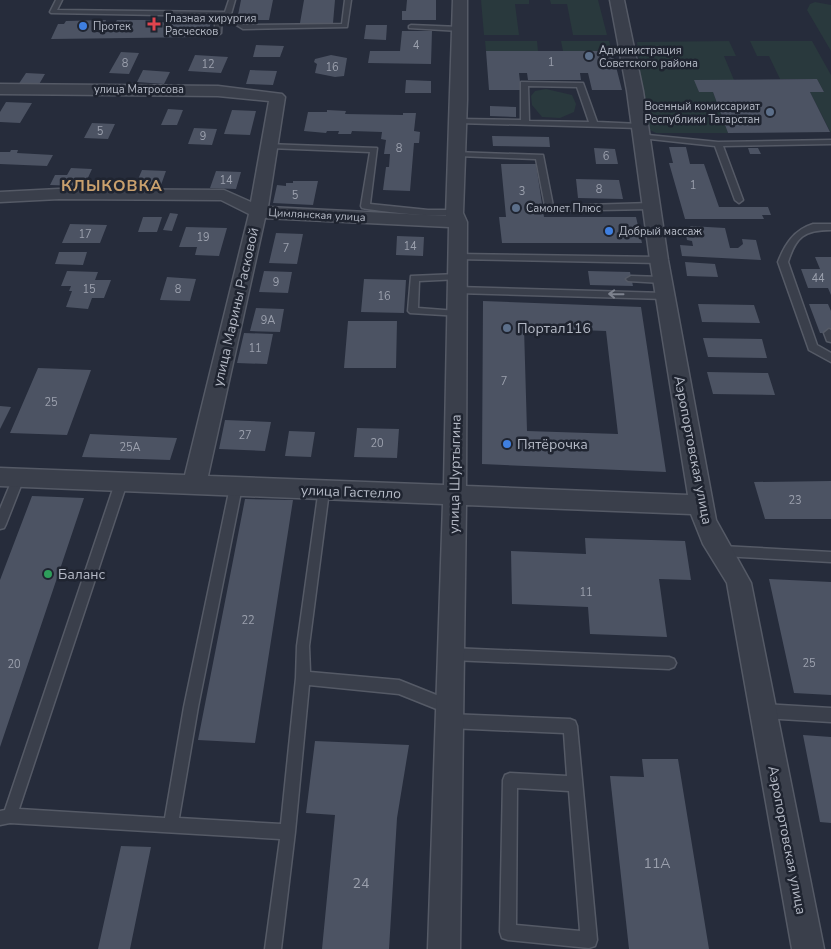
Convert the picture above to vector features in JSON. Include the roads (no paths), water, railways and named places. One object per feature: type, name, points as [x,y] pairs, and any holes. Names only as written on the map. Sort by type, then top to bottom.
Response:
[{"type":"street","name":"улица Шуртыгина","points":[[444,949],[455,496],[456,217],[460,0]]},
{"type":"street","name":"Аэропортовская улица","points":[[617,0],[640,131],[659,260],[702,505],[707,529],[732,567],[739,583],[808,949]]},
{"type":"street","name":"улица Матросова","points":[[0,89],[218,91],[277,97]]},
{"type":"street","name":"улица Марины Расковой","points":[[194,486],[258,212],[277,97]]},
{"type":"street","name":"Цимлянская улица","points":[[0,197],[58,194],[224,195],[258,212],[456,217]]},
{"type":"street","name":"улица Гастелло","points":[[9,477],[194,486],[702,505]]},
{"type":"lane","points":[[59,0],[53,12],[228,14]]},
{"type":"lane","points":[[232,0],[228,14],[232,20],[243,27],[345,26],[348,0]]},
{"type":"lane","points":[[218,33],[219,14]]},
{"type":"lane","points":[[411,27],[460,29]]},
{"type":"lane","points":[[524,122],[524,84],[580,85],[594,124]]},
{"type":"lane","points":[[458,121],[594,124],[718,144],[831,142]]},
{"type":"lane","points":[[718,144],[739,200]]},
{"type":"lane","points":[[269,146],[374,150],[365,206],[456,217]]},
{"type":"lane","points":[[457,154],[540,157],[549,209],[651,206]]},
{"type":"lane","points":[[831,227],[813,227],[797,236],[788,248],[783,262],[813,347],[831,358]]},
{"type":"lane","points":[[457,284],[659,260]]},
{"type":"lane","points":[[631,279],[664,288]]},
{"type":"lane","points":[[457,284],[664,288]]},
{"type":"lane","points":[[813,347],[831,347]]},
{"type":"lane","points":[[0,524],[9,477]]},
{"type":"lane","points":[[122,483],[5,817],[288,832]]},
{"type":"lane","points":[[171,825],[191,708],[236,487]]},
{"type":"lane","points":[[273,949],[288,832],[304,678],[303,646],[323,491]]},
{"type":"lane","points":[[722,551],[831,557]]},
{"type":"lane","points":[[451,654],[669,663]]},
{"type":"lane","points":[[304,678],[399,687],[449,714],[570,726],[589,940],[508,932],[510,780],[575,784]]},
{"type":"lane","points":[[763,712],[831,715]]},
{"type":"place","name":"Глазная хирургия Расческов","points":[[154,24]]},
{"type":"place","name":"Протек","points":[[83,26]]},
{"type":"place","name":"Администрация Советского района","points":[[589,56]]},
{"type":"place","name":"Военный комиссариат Республики Татарстан","points":[[770,112]]},
{"type":"place","name":"Самолет Плюс","points":[[516,208]]},
{"type":"place","name":"Добрый массаж","points":[[609,231]]},
{"type":"place","name":"Портал116","points":[[507,328]]},
{"type":"place","name":"Пятёрочка","points":[[507,444]]},
{"type":"place","name":"Баланс","points":[[48,574]]},
{"type":"district","name":"КЛЫКОВКА","points":[[112,186]]}]
